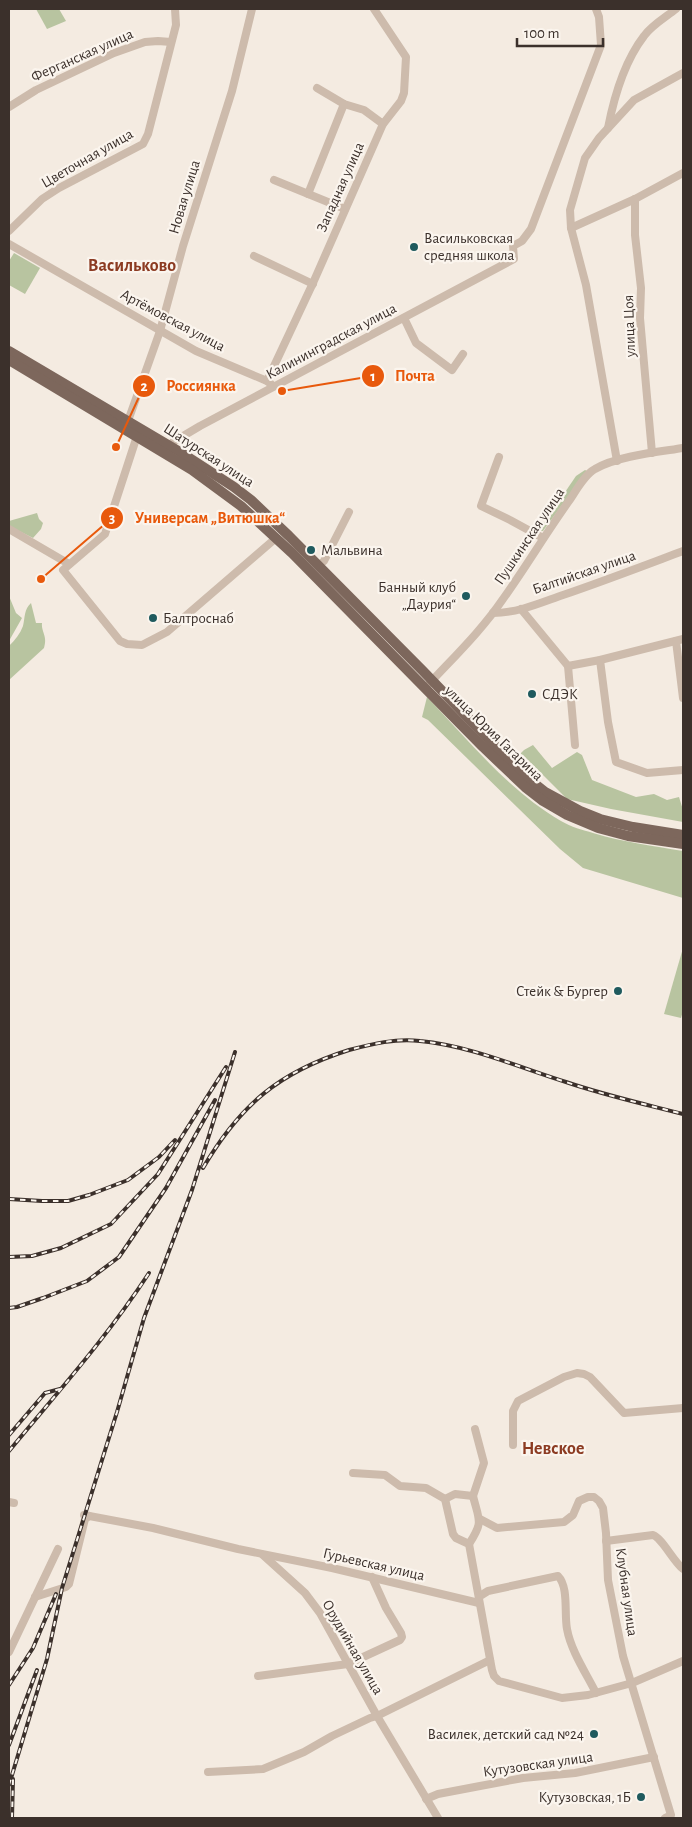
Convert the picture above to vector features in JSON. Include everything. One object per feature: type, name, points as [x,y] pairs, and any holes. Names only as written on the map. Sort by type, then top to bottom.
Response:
[{"type":"main road","name":"Шатурская улица","points":[[9,351],[128,421],[222,491],[276,538],[429,684]]},
{"type":"main road","name":"Шатурская улица","points":[[9,360],[137,436],[166,449],[234,487],[276,522],[429,684]]},
{"type":"main road","points":[[276,522],[276,538],[283,535],[289,536]]},
{"type":"main road","name":"улица Юрия Гагарина","points":[[429,684],[521,773],[545,792],[580,812],[616,824],[683,835]]},
{"type":"main road","name":"улица Юрия Гагарина","points":[[429,684],[525,788],[553,807],[598,828],[628,836],[683,844]]},
{"type":"street","name":"Цветочная улица","points":[[9,231],[42,199],[59,188],[143,144],[148,134],[176,25],[175,9]]},
{"type":"street","name":"Новая улица","points":[[128,421],[160,331],[183,246],[232,91],[252,9]]},
{"type":"street","name":"Западная улица","points":[[267,381],[313,284],[383,124],[401,101],[404,93],[406,57],[374,9]]},
{"type":"street","name":"Калининградская улица","points":[[166,449],[200,426],[514,259],[513,246],[522,241],[531,229],[601,46],[600,17],[596,9]]},
{"type":"street","points":[[608,128],[613,102],[633,53],[645,34],[676,9]]},
{"type":"street","name":"Ферганская улица","points":[[9,107],[36,90],[114,53],[145,42],[158,40],[171,42]]},
{"type":"street","points":[[616,461],[586,285],[571,228],[570,210],[585,158],[599,138],[634,100],[683,73]]},
{"type":"street","points":[[317,88],[344,104],[364,110],[383,124]]},
{"type":"street","points":[[308,194],[344,104]]},
{"type":"street","points":[[571,228],[682,175]]},
{"type":"street","points":[[274,180],[345,209]]},
{"type":"street","name":"улица Цоя","points":[[635,199],[635,235],[641,288],[640,318],[652,453]]},
{"type":"street","name":"Артёмовская улица","points":[[9,244],[160,331],[196,350],[267,381],[274,388]]},
{"type":"street","points":[[254,256],[313,284]]},
{"type":"street","points":[[404,318],[416,343],[452,370],[463,354]]},
{"type":"street","points":[[137,436],[105,534],[63,570],[120,641],[127,644],[142,645],[167,632],[276,538]]},
{"type":"street","name":"Пушкинская улица","points":[[429,684],[493,613],[543,538],[593,470],[616,461],[683,448]]},
{"type":"street","points":[[498,457],[481,506],[543,538]]},
{"type":"street","points":[[318,566],[324,561],[349,512]]},
{"type":"street","points":[[9,529],[69,564]]},
{"type":"street","name":"Балтийская улица","points":[[493,613],[504,613],[520,609],[605,581],[683,551]]},
{"type":"street","points":[[520,609],[568,666],[575,745]]},
{"type":"street","points":[[568,666],[680,640],[683,698]]},
{"type":"street","points":[[600,660],[608,722],[616,762],[648,773],[683,770]]},
{"type":"street","points":[[513,1445],[513,1411],[518,1401],[564,1377],[577,1373],[590,1377],[624,1412],[683,1408]]},
{"type":"street","points":[[475,1429],[484,1463],[473,1496],[480,1519],[478,1530],[470,1544],[494,1676],[499,1681],[562,1698],[596,1693],[632,1683],[683,1661]]},
{"type":"street","points":[[353,1473],[385,1475],[400,1486],[426,1488],[445,1499],[453,1534],[456,1538],[470,1544]]},
{"type":"street","points":[[445,1499],[455,1494],[473,1496]]},
{"type":"street","name":"Клубная улица","points":[[480,1519],[497,1528],[564,1522],[572,1515],[579,1501],[588,1497],[594,1497],[600,1501],[603,1508],[608,1580],[623,1656],[654,1756],[668,1817]]},
{"type":"street","name":"Орудийная улица","points":[[35,1597],[66,1587],[69,1584],[86,1516],[153,1528],[261,1553],[305,1593],[320,1613],[377,1716],[438,1818]]},
{"type":"street","points":[[606,1541],[653,1535],[658,1537],[667,1552],[683,1569]]},
{"type":"street","points":[[9,1652],[58,1549]]},
{"type":"street","name":"Гурьевская улица","points":[[261,1553],[480,1599]]},
{"type":"street","points":[[480,1599],[488,1592],[558,1576],[562,1580],[566,1600],[565,1613],[570,1639],[596,1693]]},
{"type":"street","points":[[258,1676],[348,1664],[400,1640],[402,1637],[401,1632],[386,1608],[372,1577]]},
{"type":"street","points":[[208,1772],[263,1769],[304,1752],[332,1736],[490,1660]]},
{"type":"street","name":"Кутузовская улица","points":[[426,1799],[438,1794],[480,1786],[523,1778],[575,1773],[654,1756]]},
{"type":"green space","points":[[36,9],[59,9],[66,21],[47,29]]},
{"type":"green space","points":[[14,253],[40,268],[25,294],[9,285],[9,261]]},
{"type":"green space","points":[[585,470],[587,471],[543,531],[541,531],[540,529],[576,476]]},
{"type":"green space","points":[[37,513],[43,523],[41,529],[33,538],[9,526],[9,521]]},
{"type":"green space","points":[[9,596],[16,613],[22,618],[9,641]]},
{"type":"green space","points":[[31,603],[36,623],[42,623],[45,637],[44,648],[9,680],[9,646],[20,632],[26,611]]},
{"type":"green space","points":[[427,697],[507,780],[542,809],[561,821],[604,836],[638,844],[683,851],[683,898],[583,868],[560,849],[428,720],[422,717]]},
{"type":"green space","points":[[533,745],[552,768],[577,752],[582,755],[592,780],[636,797],[654,794],[667,800],[679,797],[683,810],[683,822],[567,799],[520,754]]},
{"type":"green space","points":[[683,948],[683,1011],[681,1018],[664,1014]]},
{"type":"railway","points":[[203,1168],[217,1146],[247,1109],[282,1080],[324,1059],[349,1050],[393,1041],[411,1040],[458,1047],[595,1091],[683,1114]]},
{"type":"railway","points":[[9,1785],[47,1659],[62,1588],[144,1318],[192,1190],[235,1052]]},
{"type":"railway","points":[[9,1257],[32,1256],[61,1248],[111,1224],[158,1174],[226,1067]]},
{"type":"railway","points":[[9,1308],[17,1307],[87,1281],[119,1257],[166,1188],[215,1100]]},
{"type":"railway","points":[[9,1199],[68,1201],[89,1195],[128,1180],[159,1157],[175,1140]]},
{"type":"railway","points":[[9,1451],[99,1342],[149,1273]]},
{"type":"railway","points":[[9,1435],[45,1393],[60,1389]]},
{"type":"railway","points":[[9,1685],[33,1648],[56,1594]]},
{"type":"railway","points":[[9,1745],[37,1670]]},
{"type":"railway","points":[[12,1818],[13,1779]]},
{"type":"place","name":"Васильковская средняя школа","points":[[414,247]]},
{"type":"place","name":"Почта","points":[[282,391]]},
{"type":"place","name":"Россиянка","points":[[116,447]]},
{"type":"place","name":"Мальвина","points":[[311,550]]},
{"type":"place","name":"Универсам „Витюшка“","points":[[41,579]]},
{"type":"place","name":"Банный клуб „Даурия“","points":[[466,596]]},
{"type":"place","name":"Балтроснаб","points":[[153,618]]},
{"type":"place","name":"СДЭК","points":[[532,694]]},
{"type":"place","name":"Стейк & Бургер","points":[[618,991]]},
{"type":"place","name":"Василек, детский сад №24","points":[[594,1734]]},
{"type":"place","name":"Кутузовская, 1Б","points":[[641,1797]]},
{"type":"district","name":"Васильково","points":[[132,265]]},
{"type":"district","name":"Невское","points":[[553,1448]]}]
